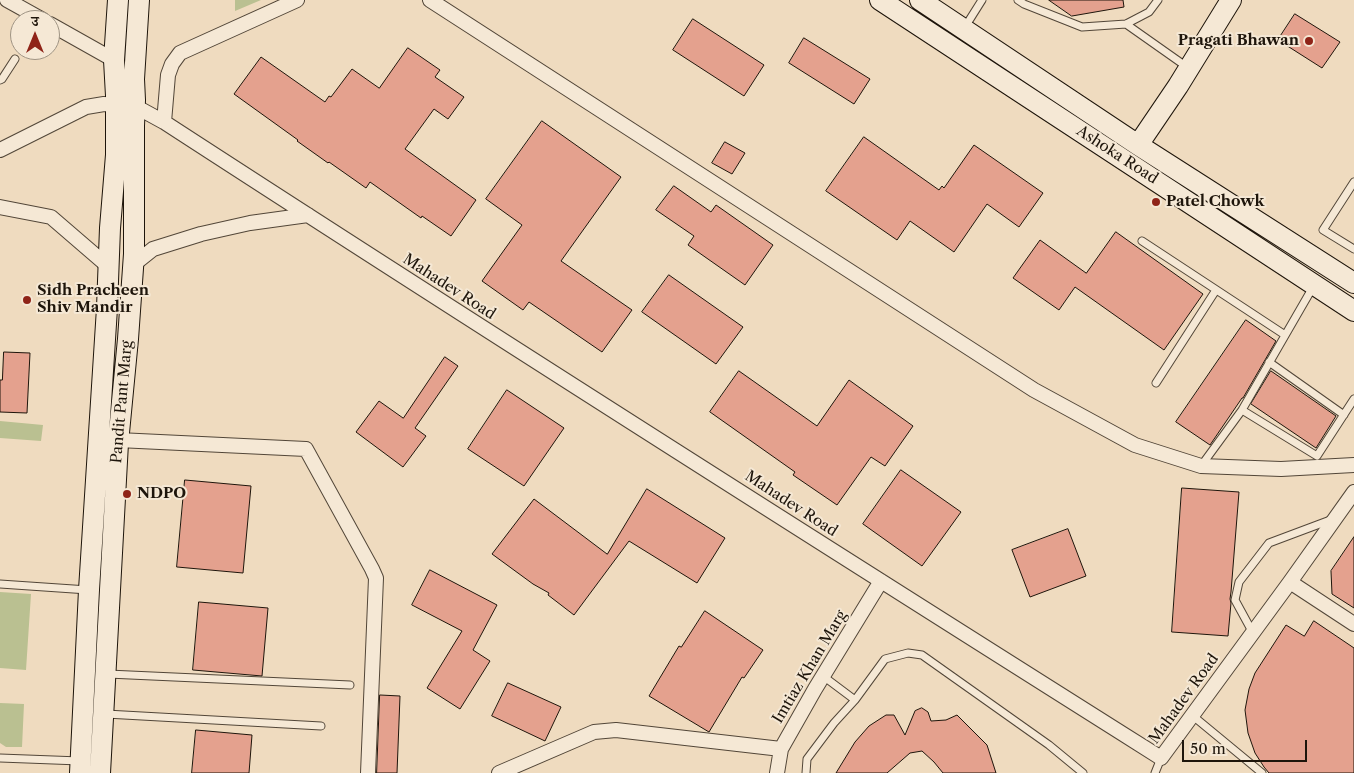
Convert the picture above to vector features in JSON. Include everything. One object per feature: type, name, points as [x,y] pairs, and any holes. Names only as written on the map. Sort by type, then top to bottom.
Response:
[{"type":"street","points":[[7,0],[25,10]]},
{"type":"street","name":"Pandit Pant Marg","points":[[100,773],[118,440],[133,265],[125,106],[114,60],[118,0]]},
{"type":"street","name":"Pandit Pant Marg","points":[[125,106],[136,100],[134,79],[139,0]]},
{"type":"street","points":[[164,122],[168,75],[172,64],[180,53],[297,0]]},
{"type":"street","points":[[430,0],[1034,390],[1136,445],[1201,466],[1281,469],[1354,465]]},
{"type":"street","name":"Ashoka Road","points":[[880,0],[1354,311]]},
{"type":"street","name":"Ashoka Road","points":[[920,0],[936,7],[964,29],[1138,145],[1354,283]]},
{"type":"street","points":[[1138,145],[1189,69],[1231,0]]},
{"type":"street","points":[[60,30],[114,60]]},
{"type":"street","points":[[0,150],[86,108],[104,104],[125,106]]},
{"type":"street","name":"Pandit Pant Marg","points":[[80,767],[110,228],[116,156],[125,106]]},
{"type":"street","name":"Mahadev Road","points":[[125,106],[142,110],[164,122],[1161,758],[1354,492]]},
{"type":"street","points":[[0,207],[51,217],[108,267]]},
{"type":"street","points":[[133,265],[153,250],[201,234],[250,223],[308,215]]},
{"type":"street","points":[[118,440],[306,449],[376,578],[368,773]]},
{"type":"street","name":"Imtiaz Khan Marg","points":[[777,773],[780,749],[881,581]]},
{"type":"street","points":[[1290,582],[1354,624]]},
{"type":"street","points":[[499,773],[594,732],[616,730],[780,749]]},
{"type":"lane","points":[[964,29],[982,0]]},
{"type":"lane","points":[[1018,0],[1082,27],[1126,24],[1149,12],[1158,0]]},
{"type":"lane","points":[[1126,24],[1189,69]]},
{"type":"lane","points":[[0,80],[13,60]]},
{"type":"lane","points":[[1354,182],[1323,230],[1354,249]]},
{"type":"lane","points":[[1142,242],[1285,335]]},
{"type":"lane","points":[[1201,466],[1242,410],[1314,285]]},
{"type":"lane","points":[[1156,383],[1216,290]]},
{"type":"lane","points":[[1269,362],[1344,415]]},
{"type":"lane","points":[[1242,410],[1317,456],[1354,398]]},
{"type":"lane","points":[[1253,633],[1235,600],[1239,582],[1269,543],[1336,518]]},
{"type":"lane","points":[[0,584],[89,590]]},
{"type":"lane","points":[[806,773],[807,759],[834,723],[855,700],[885,659],[908,653],[922,655],[1049,745],[1083,773]]},
{"type":"lane","points":[[105,673],[350,685]]},
{"type":"lane","points":[[823,676],[855,700]]},
{"type":"lane","points":[[103,714],[321,726]]},
{"type":"lane","points":[[1193,716],[1262,773]]},
{"type":"lane","points":[[0,758],[80,767]]},
{"type":"lane","points":[[1155,773],[1161,758]]},
{"type":"green space","points":[[235,0],[261,0],[235,11]]},
{"type":"green space","points":[[0,421],[43,425],[41,441],[0,438]]},
{"type":"green space","points":[[0,592],[31,594],[26,670],[0,668]]},
{"type":"green space","points":[[0,703],[24,704],[22,747],[6,747],[0,743]]},
{"type":"building","points":[[1049,0],[1123,0],[1124,7],[1072,16]]},
{"type":"building","name":"Pragati Bhawan","points":[[1295,14],[1340,42],[1322,68],[1278,40]]},
{"type":"building","points":[[693,19],[764,65],[744,96],[673,50]]},
{"type":"building","points":[[804,38],[870,79],[854,104],[789,63]]},
{"type":"building","points":[[408,48],[440,70],[435,77],[464,97],[448,119],[434,109],[405,149],[476,200],[451,236],[422,216],[421,218],[370,182],[366,188],[297,141],[234,94],[261,57],[325,102],[352,69],[379,88]]},
{"type":"building","points":[[542,121],[621,177],[561,261],[632,310],[602,352],[529,302],[523,310],[482,281],[522,225],[486,199]]},
{"type":"building","points":[[864,137],[939,190],[942,186],[944,188],[974,145],[1043,193],[1019,227],[987,204],[954,252],[910,221],[897,240],[826,191]]},
{"type":"building","points":[[725,142],[745,153],[732,174],[712,163]]},
{"type":"building","points":[[674,186],[711,212],[716,205],[773,245],[745,285],[688,245],[694,236],[656,210]]},
{"type":"building","points":[[1116,232],[1203,294],[1164,350],[1075,287],[1059,310],[1013,278],[1040,240],[1086,273]]},
{"type":"building","points":[[669,275],[743,327],[716,364],[642,312]]},
{"type":"building","points":[[1246,320],[1276,341],[1243,398],[1210,445],[1176,422]]},
{"type":"building","points":[[4,352],[30,353],[27,413],[0,412],[0,380],[2,380]]},
{"type":"building","points":[[445,357],[458,366],[415,428],[426,436],[403,467],[356,432],[379,401],[403,418]]},
{"type":"building","points":[[739,371],[817,426],[849,380],[913,426],[885,466],[871,457],[837,505],[793,475],[795,472],[710,412]]},
{"type":"building","points":[[1271,371],[1336,416],[1316,448],[1251,404]]},
{"type":"building","points":[[507,390],[564,428],[524,486],[468,449]]},
{"type":"building","points":[[901,470],[961,512],[922,566],[863,524]]},
{"type":"building","points":[[185,480],[251,486],[243,573],[177,567]]},
{"type":"building","points":[[1182,488],[1239,492],[1228,636],[1172,632]]},
{"type":"building","points":[[647,489],[725,538],[697,583],[629,541],[574,615],[548,595],[549,593],[533,584],[492,554],[534,499],[607,554]]},
{"type":"building","points":[[1068,529],[1086,576],[1030,597],[1012,550]]},
{"type":"building","points":[[1354,537],[1354,608],[1332,594],[1331,571]]},
{"type":"building","points":[[430,570],[497,605],[473,650],[490,661],[460,709],[427,688],[462,631],[412,605]]},
{"type":"building","points":[[199,602],[268,608],[262,676],[193,670]]},
{"type":"building","points":[[705,611],[763,650],[744,678],[742,677],[709,732],[649,696],[679,646],[681,647]]},
{"type":"building","points":[[1314,621],[1354,648],[1354,773],[1269,773],[1255,753],[1248,733],[1245,710],[1249,689],[1255,673],[1286,625],[1304,636]]},
{"type":"building","points":[[508,683],[561,707],[545,741],[492,716]]},
{"type":"building","points":[[380,695],[400,696],[397,773],[377,773]]},
{"type":"building","points":[[922,708],[928,712],[931,721],[946,720],[957,715],[987,745],[996,773],[943,773],[922,751],[910,753],[887,773],[836,773],[855,742],[869,726],[886,715],[894,715],[905,735],[915,711]]},
{"type":"building","points":[[196,730],[252,735],[249,773],[192,773]]},
{"type":"place","name":"Pragati Bhawan","points":[[1309,41]]},
{"type":"place","name":"Patel Chowk","points":[[1156,202]]},
{"type":"place","name":"Sidh Pracheen Shiv Mandir","points":[[27,300]]},
{"type":"place","name":"NDPO","points":[[127,494]]}]
